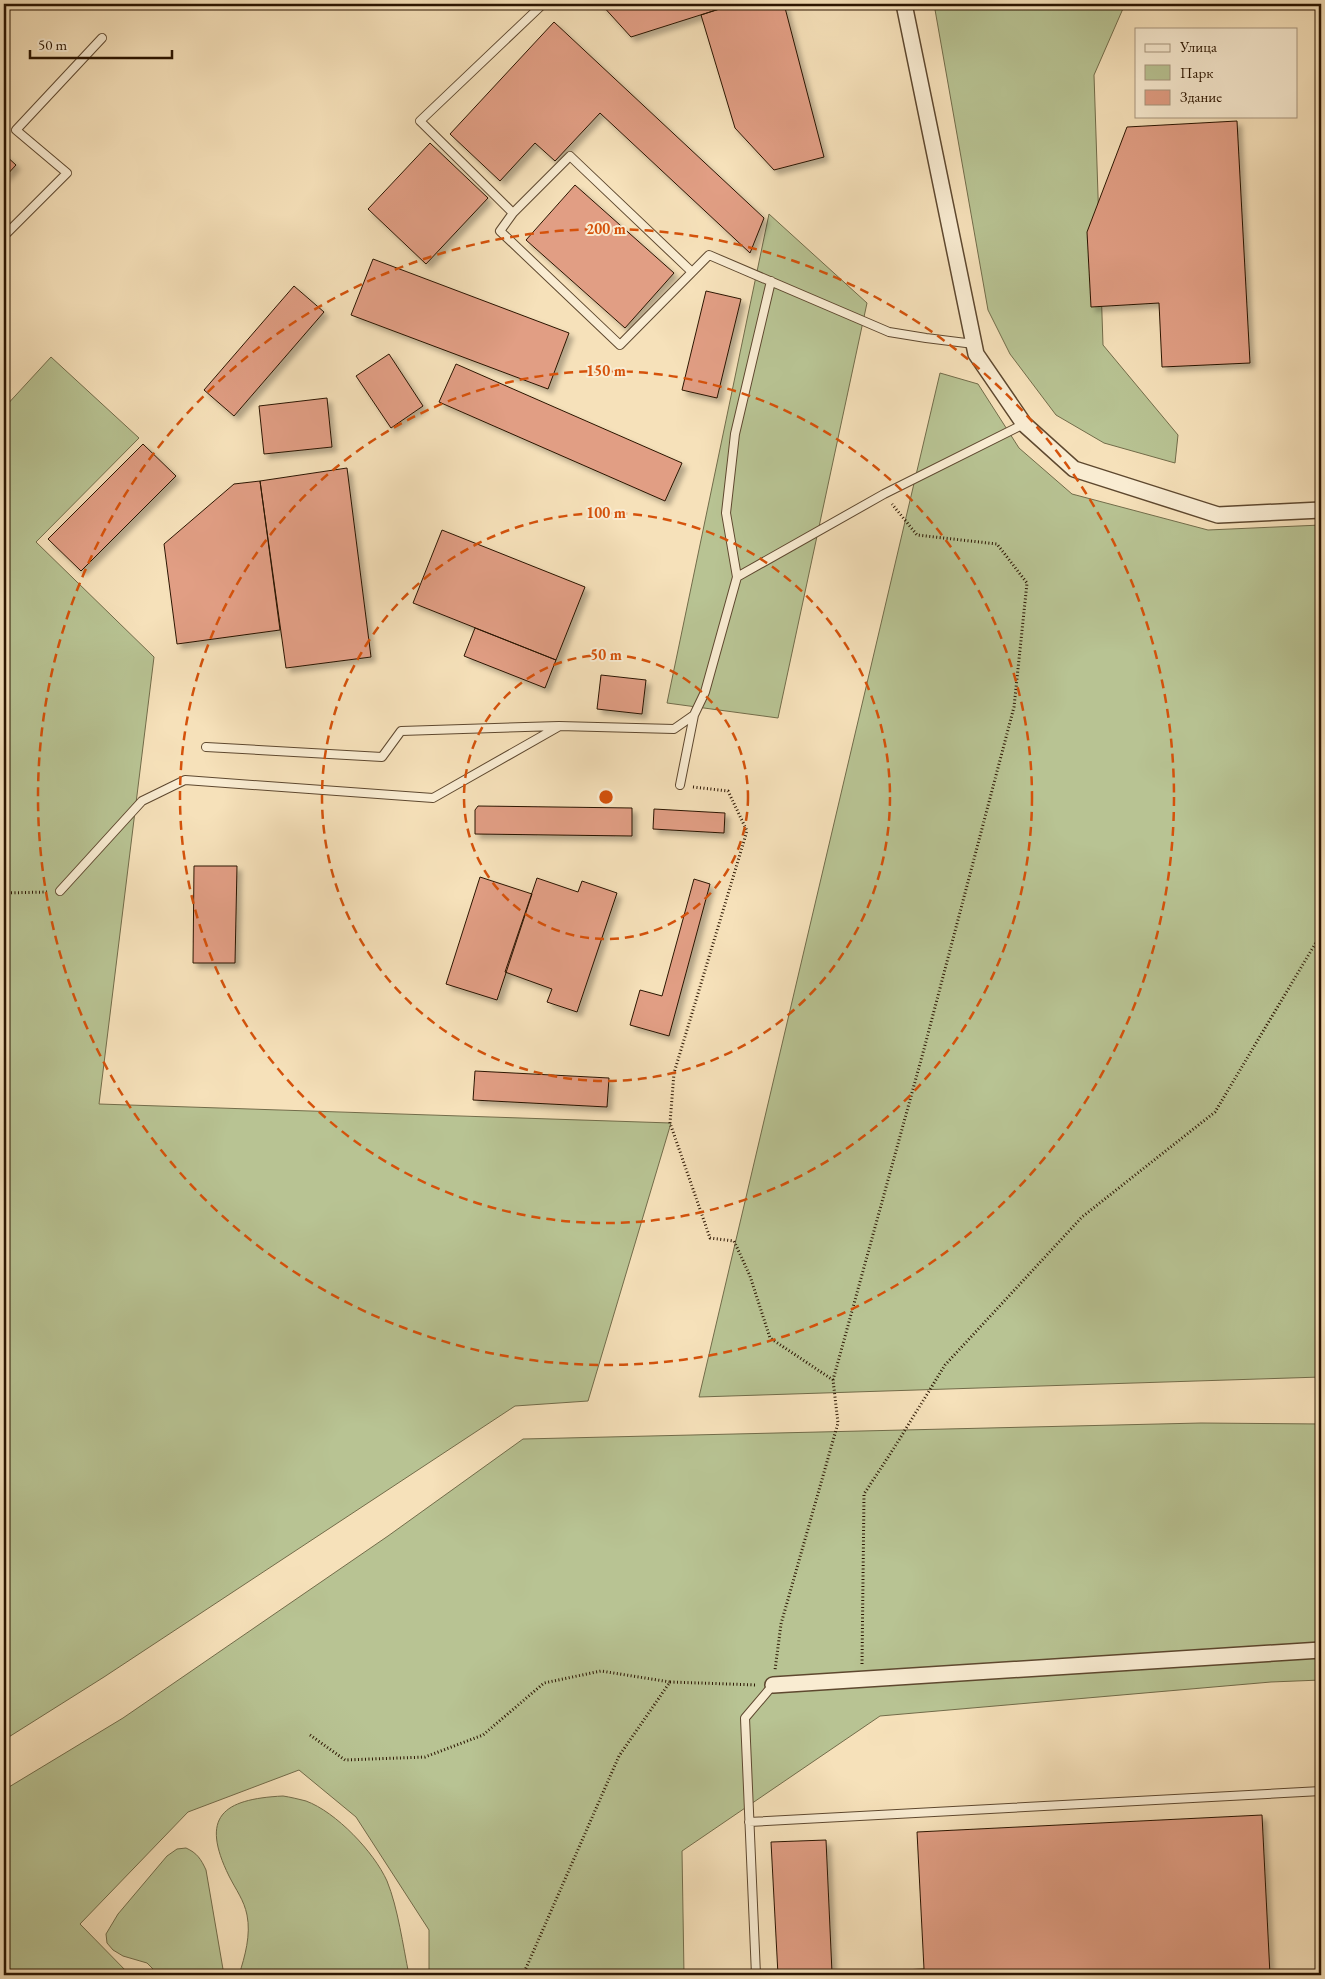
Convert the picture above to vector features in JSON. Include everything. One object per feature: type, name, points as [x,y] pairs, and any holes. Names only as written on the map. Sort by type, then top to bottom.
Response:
[{"type":"street","points":[[904,4],[976,354],[1024,424],[1074,470],[1218,514],[1321,510]]},
{"type":"street","points":[[773,1685],[1321,1650]]},
{"type":"lane","points":[[513,213],[420,121],[543,4]]},
{"type":"lane","points":[[4,236],[67,173],[16,130],[102,38]]},
{"type":"lane","points":[[692,272],[570,156],[513,213],[500,231],[620,346],[710,255],[889,332],[974,344]]},
{"type":"lane","points":[[680,785],[694,715],[705,692],[737,577],[726,513],[735,434],[771,281]]},
{"type":"lane","points":[[737,577],[884,494],[1024,424]]},
{"type":"lane","points":[[206,747],[382,757],[401,731],[559,726],[674,729],[694,715]]},
{"type":"lane","points":[[60,891],[142,801],[185,780],[433,798],[559,726]]},
{"type":"lane","points":[[756,1975],[745,1718],[773,1685]]},
{"type":"lane","points":[[749,1822],[1321,1791]]},
{"type":"path","points":[[310,1735],[345,1760],[425,1757],[483,1735],[544,1683],[601,1671],[670,1682],[773,1685],[781,1624],[838,1423],[833,1380],[924,1049],[1014,707],[1026,583],[997,544],[917,535],[884,494]]},
{"type":"path","points":[[680,785],[728,791],[747,831],[674,1073],[670,1123],[710,1238],[734,1241],[750,1276],[770,1338],[833,1380]]},
{"type":"path","points":[[4,893],[24,894],[60,891]]},
{"type":"path","points":[[862,1680],[864,1494],[945,1365],[1082,1217],[1215,1112],[1321,934]]},
{"type":"path","points":[[523,1975],[619,1756],[670,1682]]},
{"type":"green space","points":[[934,4],[1125,4],[1094,75],[1103,345],[1178,435],[1175,463],[1104,443],[1056,415],[1010,354],[988,310]]},
{"type":"green space","points":[[769,214],[867,303],[778,718],[667,703]]},
{"type":"green space","points":[[51,357],[139,438],[36,542],[154,657],[99,1104],[671,1123],[588,1401],[515,1406],[104,1677],[4,1740],[4,408]]},
{"type":"green space","points":[[940,373],[978,384],[1019,448],[1072,494],[1208,530],[1321,525],[1321,1377],[699,1397]]},
{"type":"green space","points":[[1201,1423],[1321,1424],[1321,1680],[1271,1682],[880,1716],[682,1851],[684,1975],[429,1975],[429,1930],[356,1817],[299,1770],[188,1812],[80,1924],[130,1975],[4,1975],[4,1790],[123,1718],[388,1536],[523,1439]]},
{"type":"green space","points":[[283,1796],[306,1801],[318,1806],[353,1834],[373,1858],[387,1881],[391,1892],[409,1975],[239,1975],[248,1938],[247,1915],[242,1900],[220,1856],[217,1826],[222,1815],[231,1807],[245,1801]]},
{"type":"green space","points":[[186,1848],[198,1857],[206,1870],[224,1975],[159,1975],[147,1963],[123,1956],[113,1950],[107,1943],[106,1934],[118,1914],[167,1856],[177,1849]]},
{"type":"building","points":[[601,4],[735,4],[631,37]]},
{"type":"building","points":[[735,4],[784,4],[824,157],[774,170],[735,128],[701,15]]},
{"type":"building","points":[[554,22],[764,218],[750,253],[600,113],[555,161],[535,143],[500,181],[450,134]]},
{"type":"building","points":[[1237,121],[1250,363],[1162,367],[1159,303],[1091,307],[1087,232],[1127,127]]},
{"type":"building","points":[[430,143],[488,198],[426,264],[368,209]]},
{"type":"building","points":[[4,154],[16,165],[4,178]]},
{"type":"building","points":[[575,185],[674,273],[625,328],[526,240]]},
{"type":"building","points":[[373,259],[569,333],[548,389],[351,315]]},
{"type":"building","points":[[294,286],[324,312],[234,416],[204,390]]},
{"type":"building","points":[[706,291],[741,299],[717,398],[682,390]]},
{"type":"building","points":[[389,354],[423,406],[391,428],[356,376]]},
{"type":"building","points":[[456,364],[682,463],[665,501],[439,402]]},
{"type":"building","points":[[327,398],[332,447],[264,454],[259,406]]},
{"type":"building","points":[[143,444],[176,476],[81,571],[48,539]]},
{"type":"building","points":[[347,468],[371,657],[286,668],[260,481]]},
{"type":"building","points":[[260,481],[280,630],[177,644],[164,544],[234,484]]},
{"type":"building","points":[[442,530],[585,587],[556,660],[413,603]]},
{"type":"building","points":[[475,628],[556,660],[545,688],[464,656]]},
{"type":"building","points":[[601,675],[646,680],[642,714],[597,709]]},
{"type":"building","points":[[478,806],[632,808],[632,836],[475,834],[475,810]]},
{"type":"building","points":[[654,809],[725,813],[724,833],[653,829]]},
{"type":"building","points":[[194,866],[237,866],[235,963],[193,963]]},
{"type":"building","points":[[480,877],[532,894],[497,1000],[446,984]]},
{"type":"building","points":[[537,878],[578,892],[582,881],[617,893],[577,1012],[547,1002],[552,989],[505,972]]},
{"type":"building","points":[[694,879],[710,884],[669,1036],[630,1025],[640,990],[662,996]]},
{"type":"building","points":[[475,1071],[609,1078],[607,1107],[473,1100]]},
{"type":"building","points":[[1262,1815],[1270,1975],[778,1975],[771,1842],[826,1840],[832,1973],[924,1969],[917,1832]]}]
